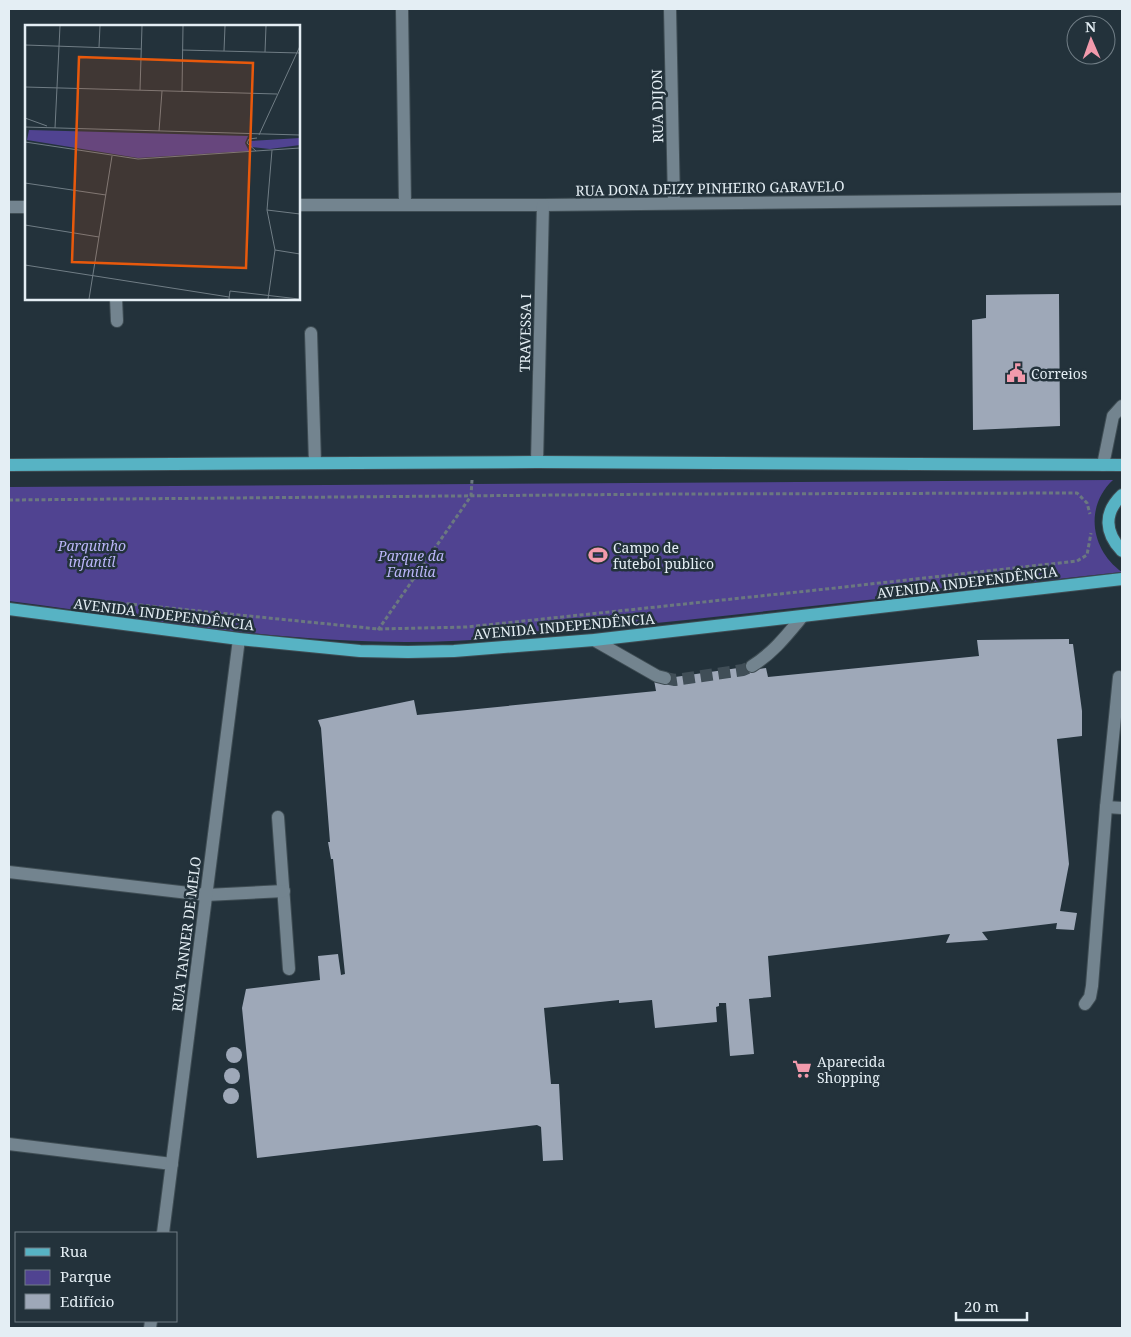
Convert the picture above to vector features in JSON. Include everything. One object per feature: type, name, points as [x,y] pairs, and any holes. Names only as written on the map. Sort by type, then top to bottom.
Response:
[{"type":"main road","points":[[9,466],[538,462],[1122,465]]},
{"type":"main road","points":[[1122,495],[1111,509],[1108,525],[1109,532],[1122,552]]},
{"type":"main road","name":"AVENIDA INDEPENDÊNCIA","points":[[9,609],[239,639],[369,651],[454,651],[594,640],[1122,579]]},
{"type":"street","points":[[402,9],[404,204]]},
{"type":"street","name":"RUA DIJON","points":[[670,9],[674,203]]},
{"type":"street","name":"RUA DONA DEIZY PINHEIRO GARAVELO","points":[[300,205],[543,205],[1122,199]]},
{"type":"street","name":"TRAVESSA I","points":[[538,462],[543,205]]},
{"type":"street","points":[[9,207],[25,207]]},
{"type":"street","points":[[116,300],[117,321]]},
{"type":"street","points":[[311,333],[314,463]]},
{"type":"street","points":[[1103,465],[1113,416],[1122,406]]},
{"type":"street","points":[[752,666],[765,658],[778,646],[802,617]]},
{"type":"street","name":"RUA TANNER DE MELO","points":[[163,1232],[239,639]]},
{"type":"street","points":[[594,640],[657,676],[665,678]]},
{"type":"street","points":[[1085,1004],[1090,997],[1092,986],[1106,807],[1119,678]]},
{"type":"street","points":[[1106,807],[1122,808]]},
{"type":"street","points":[[278,817],[290,969]]},
{"type":"street","points":[[9,872],[206,895],[284,891]]},
{"type":"street","points":[[9,1144],[172,1164]]},
{"type":"path","points":[[369,651],[378,629],[471,496],[472,463]]},
{"type":"path","points":[[9,500],[1077,492],[1087,503],[1090,518]]},
{"type":"path","points":[[113,602],[378,629],[467,627],[1077,561],[1085,557],[1089,552],[1090,526]]},
{"type":"green space","name":"Parque da Família","points":[[1113,480],[1104,491],[1098,503],[1095,515],[1095,528],[1103,552],[1122,572],[686,620],[476,640],[356,641],[256,634],[9,601],[9,487]]},
{"type":"building","name":"Correios","points":[[1059,294],[1060,426],[973,430],[972,320],[986,318],[986,295]]},
{"type":"building","points":[[1069,639],[1069,644],[1073,644],[1082,711],[1082,736],[1057,739],[1069,864],[1060,911],[1077,913],[1074,930],[1056,929],[1057,923],[982,932],[988,940],[946,943],[950,934],[768,956],[771,997],[749,999],[754,1054],[730,1056],[726,1003],[719,1003],[719,1006],[716,1007],[717,1022],[655,1028],[652,1000],[619,1003],[619,1000],[544,1008],[551,1084],[559,1084],[563,1160],[543,1161],[541,1127],[537,1125],[257,1158],[242,1008],[246,989],[320,980],[318,956],[338,954],[341,975],[345,974],[333,859],[331,859],[328,842],[330,842],[321,728],[318,720],[414,700],[417,715],[656,691],[654,680],[752,666],[753,670],[766,668],[768,677],[979,656],[977,640]]},
{"type":"building","points":[[231,1047],[237,1047],[242,1052],[240,1061],[231,1063],[226,1058],[226,1052]]},
{"type":"building","points":[[229,1068],[235,1068],[240,1073],[238,1082],[229,1084],[224,1079],[224,1073]]},
{"type":"building","points":[[228,1088],[234,1088],[239,1093],[237,1102],[228,1104],[223,1099],[223,1093]]},
{"type":"tunnel","points":[[665,678],[675,680],[743,670],[752,666]]},
{"type":"place","name":"Correios","points":[[1016,373]]},
{"type":"place","name":"Campo de futebol publico","points":[[598,555]]},
{"type":"place","name":"Aparecida Shopping","points":[[802,1069]]},
{"type":"park label","name":"Parquinho infantíl","points":[[92,554]]}]
